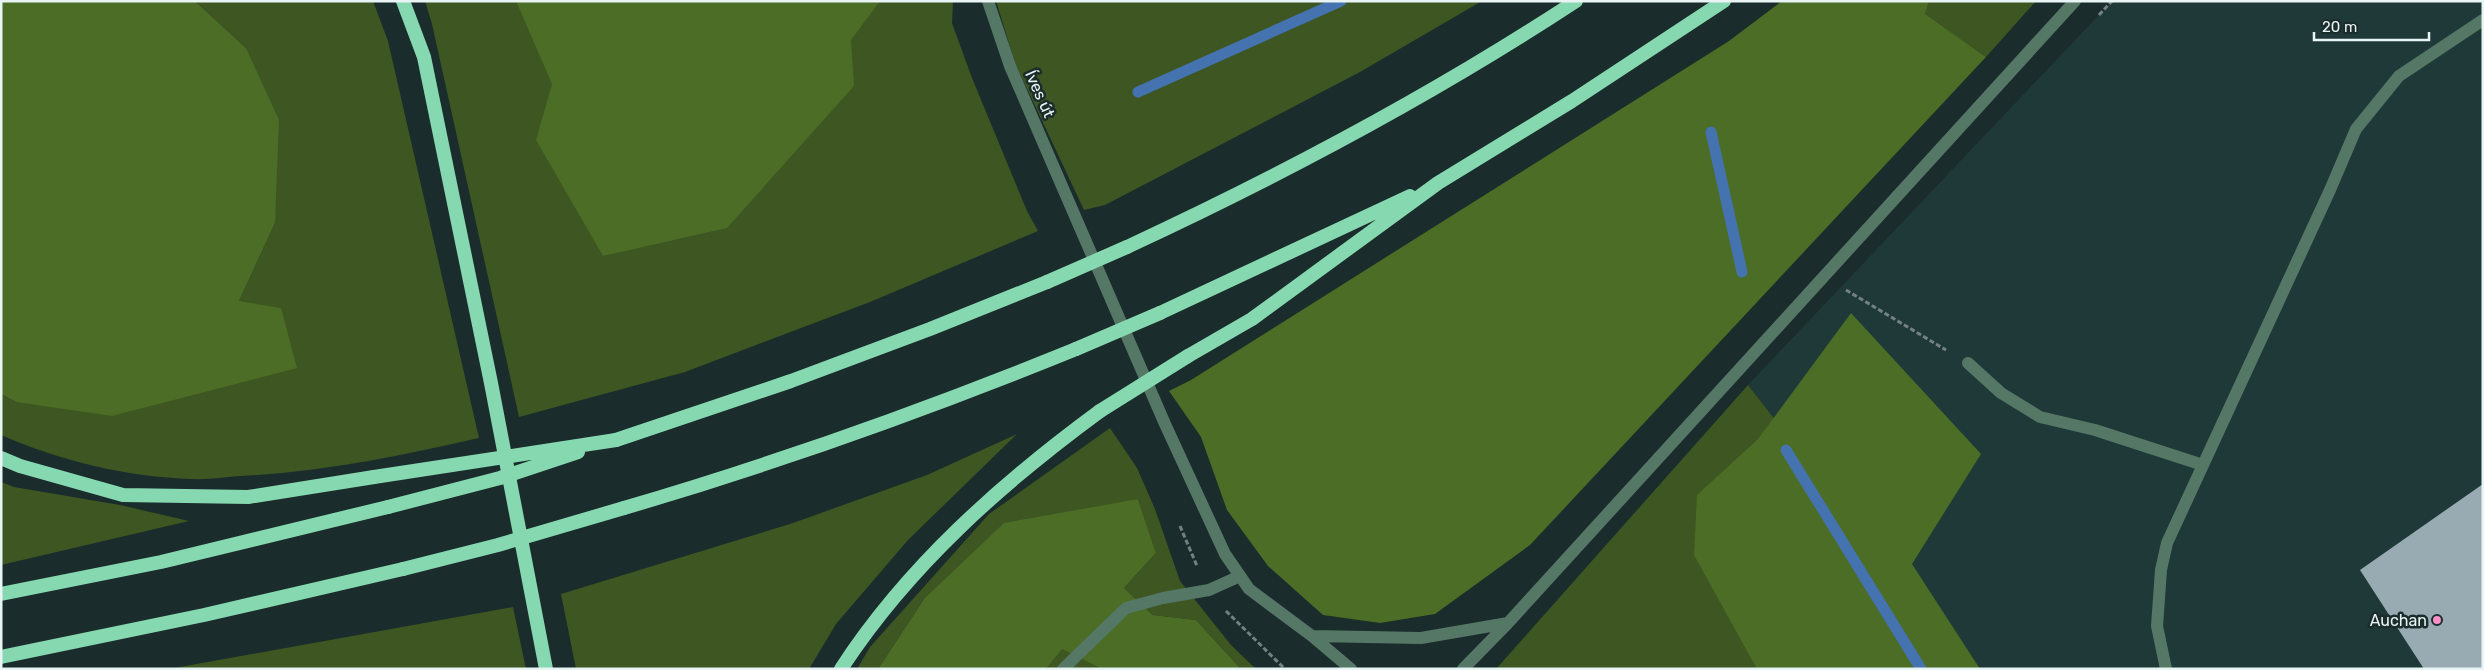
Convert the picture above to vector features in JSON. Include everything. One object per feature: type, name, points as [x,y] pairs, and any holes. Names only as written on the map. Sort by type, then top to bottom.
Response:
[{"type":"highway","points":[[403,1],[424,57],[493,392],[546,669]]},
{"type":"highway","points":[[1,594],[161,562],[500,478],[800,378],[930,329],[1046,282],[1128,248],[1225,202],[1324,150],[1524,36],[1576,1]]},
{"type":"highway","points":[[841,669],[861,638],[912,576],[983,505],[1040,456],[1100,411],[1188,356],[1252,320],[1438,183],[1572,102],[1724,1]]},
{"type":"highway","points":[[1,657],[204,615],[403,569],[725,478],[950,400],[1076,349],[1160,313],[1438,183]]},
{"type":"highway","points":[[1,458],[20,466],[123,495],[248,497],[616,440]]},
{"type":"street","name":"Íves út","points":[[988,1],[1010,66],[1165,424],[1225,554],[1249,589],[1312,636],[1350,669]]},
{"type":"street","points":[[1463,669],[1508,623],[2075,1]]},
{"type":"street","points":[[2166,669],[2157,626],[2161,570],[2167,544],[2330,190],[2356,129],[2398,76],[2483,20]]},
{"type":"street","points":[[1968,363],[2001,393],[2040,417],[2094,430],[2202,465]]},
{"type":"street","points":[[1064,669],[1126,608],[1163,598],[1208,590],[1240,576]]},
{"type":"street","points":[[1312,636],[1420,638],[1508,623]]},
{"type":"path","points":[[1845,289],[1968,363]]},
{"type":"shaded area","points":[[2112,1],[2483,1],[2483,669],[1934,669],[1816,472],[1748,385]]},
{"type":"green space","points":[[1,1],[195,1],[246,48],[279,120],[275,223],[239,301],[281,308],[297,368],[112,416],[16,402],[1,394]]},
{"type":"green space","points":[[195,1],[373,1],[388,41],[479,438],[390,457],[331,467],[271,474],[198,479],[143,475],[94,466],[47,453],[1,435],[1,394],[16,402],[239,301],[275,223],[246,48]]},
{"type":"green space","points":[[425,1],[953,1],[952,23],[972,78],[1027,211],[1038,231],[870,302],[685,372],[519,417],[432,24]]},
{"type":"green space","points":[[516,1],[880,1],[851,40],[854,86],[727,228],[603,256],[536,140],[552,84]]},
{"type":"green space","points":[[996,1],[1482,1],[1360,72],[1105,205],[1084,210],[1015,63]]},
{"type":"green space","points":[[1782,1],[1929,1],[1925,14],[1986,57],[1530,545],[1435,614],[1380,623],[1323,615],[1268,566],[1227,510],[1201,437],[1169,391],[1191,380],[1729,41]]},
{"type":"green space","points":[[1929,1],[2036,1],[1986,57],[1924,14]]},
{"type":"green space","points":[[1851,313],[1981,454],[1912,564],[1980,669],[1757,669],[1694,555],[1697,495],[1758,439]]},
{"type":"green space","points":[[1748,385],[1816,472],[1934,669],[1496,669]]},
{"type":"green space","points":[[1110,428],[1137,468],[1155,509],[1180,581],[1231,645],[1256,669],[1241,669],[1196,620],[1153,615],[1124,588],[1156,553],[1138,499],[924,599],[878,669],[857,669],[870,647],[989,514]]},
{"type":"green space","points":[[1017,434],[908,540],[836,624],[809,669],[576,669],[561,594],[793,523],[927,475]]},
{"type":"green space","points":[[1,482],[14,487],[120,505],[189,521],[1,565]]},
{"type":"green space","points":[[1138,499],[1156,553],[1124,588],[1153,615],[1196,620],[1241,669],[1102,669],[1062,649],[1046,669],[878,669],[924,599],[1004,523]]},
{"type":"green space","points":[[513,607],[526,669],[169,669]]},
{"type":"green space","points":[[1062,648],[1102,669],[1046,669]]},
{"type":"building","name":"Auchan","points":[[2483,484],[2483,669],[2424,669],[2360,570]]},
{"type":"waterway","points":[[1138,92],[1341,1]]},
{"type":"waterway","points":[[1711,132],[1742,272]]},
{"type":"waterway","points":[[1786,450],[1921,669]]},
{"type":"place","name":"Auchan","points":[[2437,620]]}]
